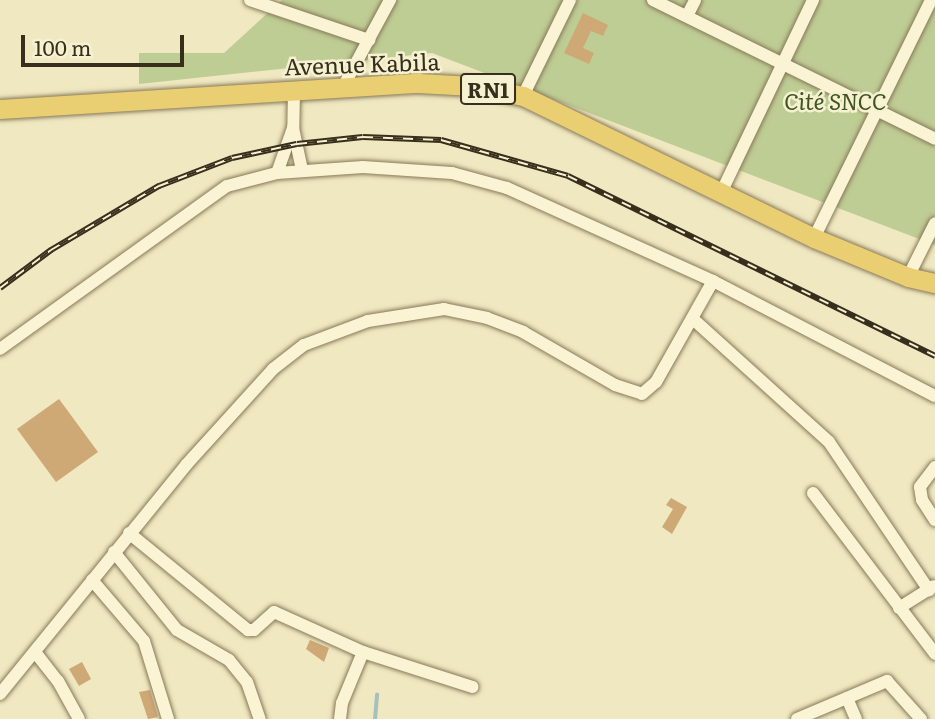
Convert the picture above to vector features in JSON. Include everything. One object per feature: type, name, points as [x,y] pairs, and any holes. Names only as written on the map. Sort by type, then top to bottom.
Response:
[{"type":"highway","name":"Avenue Kabila","points":[[0,108],[294,89],[473,86],[523,96],[814,238],[908,277],[935,283]]},
{"type":"street","points":[[250,0],[369,40]]},
{"type":"street","points":[[342,87],[390,0]]},
{"type":"street","points":[[523,96],[570,0]]},
{"type":"street","points":[[653,0],[935,139]]},
{"type":"street","points":[[687,16],[695,0]]},
{"type":"street","points":[[721,193],[813,0]]},
{"type":"street","points":[[814,238],[931,0]]},
{"type":"street","points":[[294,89],[293,128],[303,170]]},
{"type":"street","points":[[277,173],[293,128]]},
{"type":"street","points":[[0,349],[197,204],[228,186],[277,173],[363,167],[485,180],[607,230],[713,281],[935,396]]},
{"type":"street","points":[[908,277],[935,223]]},
{"type":"street","points":[[0,694],[129,533],[272,369],[304,345],[334,331],[405,312],[444,309],[487,318],[557,349],[630,393],[642,394],[656,382],[694,319],[713,281]]},
{"type":"street","points":[[694,319],[829,442],[932,588],[899,608]]},
{"type":"street","points":[[935,467],[920,487],[922,500],[935,520]]},
{"type":"street","points":[[813,493],[935,654]]},
{"type":"street","points":[[129,533],[248,629],[254,630],[274,612],[363,652],[473,687]]},
{"type":"street","points":[[114,552],[177,629],[229,660],[247,682],[260,719]]},
{"type":"street","points":[[92,580],[136,628],[150,652],[168,719]]},
{"type":"street","points":[[35,652],[63,688],[79,719]]},
{"type":"street","points":[[340,719],[342,703],[363,652]]},
{"type":"street","points":[[797,719],[890,682],[921,719]]},
{"type":"street","points":[[847,698],[856,719]]},
{"type":"green space","name":"Cité SNCC","points":[[282,0],[935,0],[935,245],[432,53],[139,84],[139,53],[224,53]]},
{"type":"building","points":[[583,13],[608,25],[603,36],[591,31],[583,48],[594,53],[589,64],[564,53]]},
{"type":"building","points":[[59,399],[98,452],[56,482],[17,429]]},
{"type":"building","points":[[671,498],[687,507],[672,534],[662,527],[673,509],[666,505]]},
{"type":"building","points":[[310,640],[329,648],[324,662],[306,649]]},
{"type":"building","points":[[82,662],[91,679],[79,686],[69,669]]},
{"type":"building","points":[[150,690],[158,717],[148,719],[139,692]]},
{"type":"waterway","points":[[375,719],[377,695]]},
{"type":"railway","points":[[0,288],[51,250],[159,186],[232,158],[297,144],[363,137],[441,140],[568,176],[935,356]]}]
